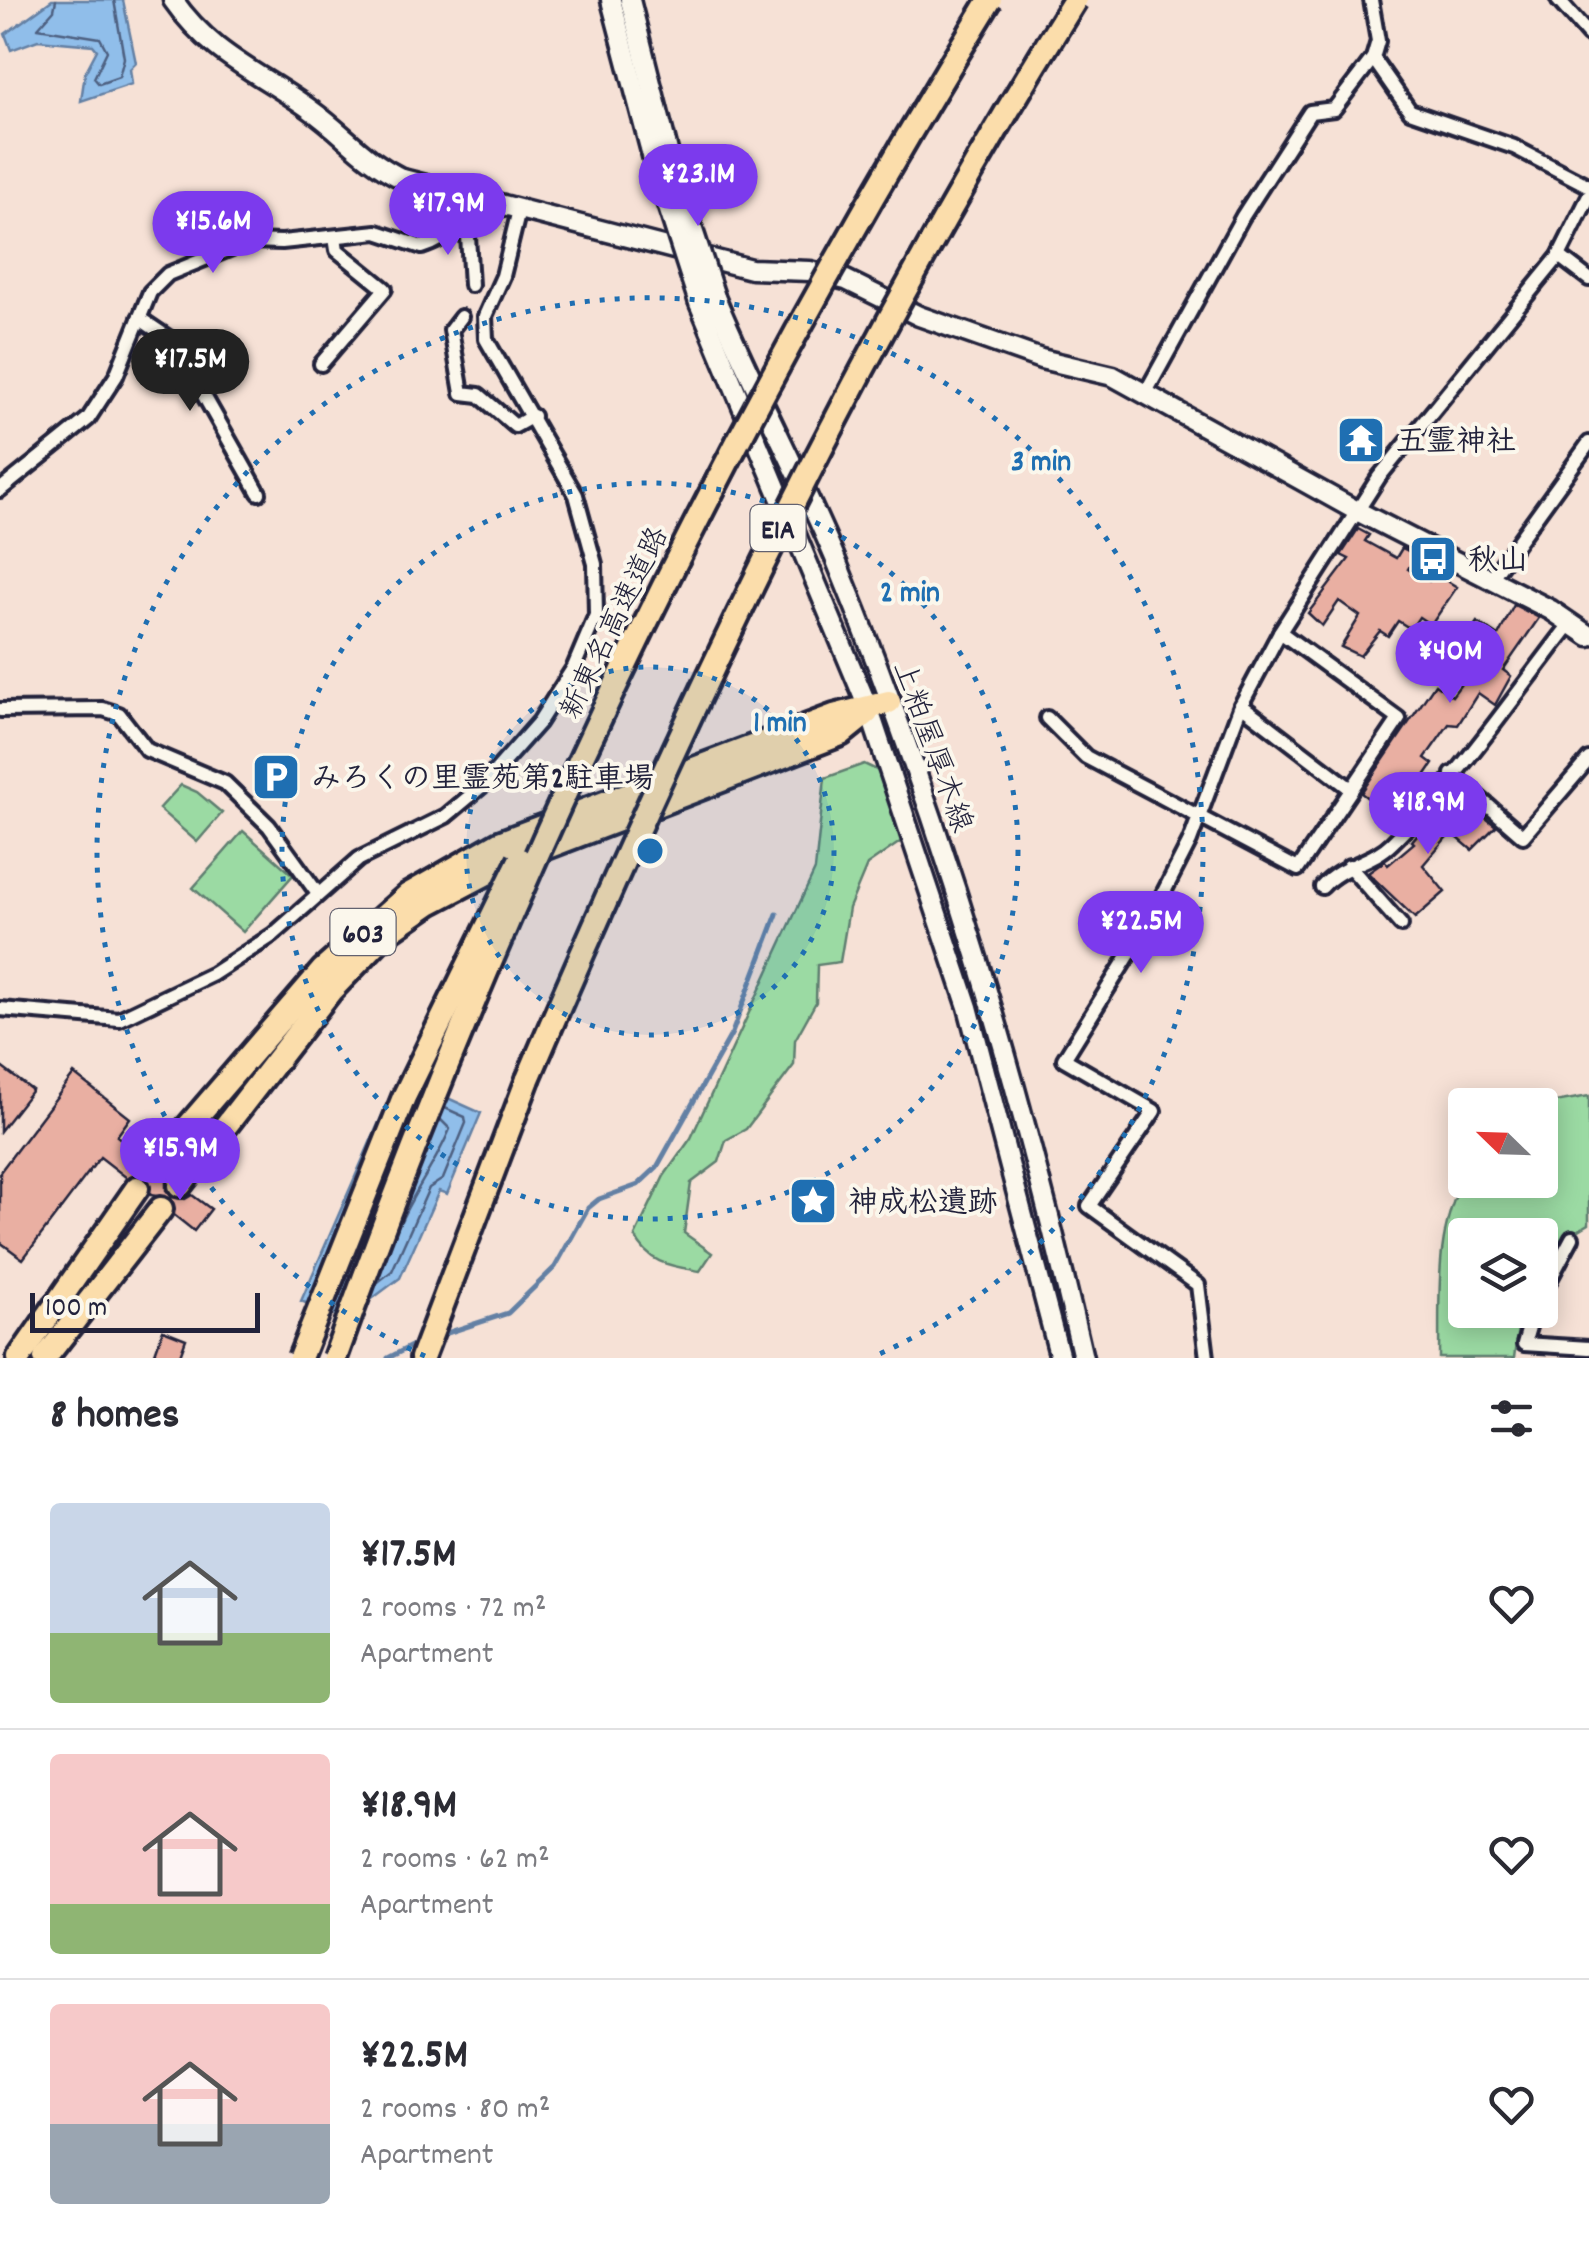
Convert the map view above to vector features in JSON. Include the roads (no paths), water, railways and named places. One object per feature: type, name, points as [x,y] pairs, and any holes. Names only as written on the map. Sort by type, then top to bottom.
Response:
[{"type":"highway","name":"新東名高速道路","points":[[335,1358],[448,1060],[660,590],[856,223],[990,0]]},
{"type":"highway","name":"E1A","points":[[422,1358],[528,1079],[664,762],[757,569],[944,218],[1075,0]]},
{"type":"highway","points":[[300,1358],[370,1174],[434,1033],[586,727],[660,590]]},
{"type":"highway","name":"603","points":[[155,1165],[323,970],[377,919],[469,857],[572,826],[879,706]]},
{"type":"highway","name":"603","points":[[180,1185],[331,990],[384,936],[476,878],[572,826]]},
{"type":"highway","points":[[437,1358],[528,1079]]},
{"type":"highway","points":[[18,1358],[137,1188]]},
{"type":"highway","points":[[48,1358],[160,1208]]},
{"type":"main road","points":[[173,0],[222,55],[317,114],[356,152],[403,179],[751,269],[810,272],[846,280],[919,316],[1040,360],[1097,370],[1146,392],[1356,511],[1572,623],[1589,636]]},
{"type":"main road","name":"上粕屋厚木線","points":[[611,0],[707,300],[834,556],[968,1008],[1060,1358]]},
{"type":"main road","name":"上粕屋厚木線","points":[[630,0],[663,165]]},
{"type":"main road","name":"上粕屋厚木線","points":[[879,706],[989,996],[1052,1225],[1082,1358]]},
{"type":"street","points":[[1146,392],[1244,216],[1310,112],[1334,109],[1373,58],[1378,42],[1371,0]]},
{"type":"street","points":[[1558,0],[1589,35]]},
{"type":"street","points":[[1373,58],[1410,111],[1514,148],[1589,186]]},
{"type":"street","points":[[1207,1358],[1198,1285],[1088,1206],[1154,1110],[1064,1059],[1146,927],[1200,816],[1241,705],[1280,632],[1379,476],[1559,256],[1589,196]]},
{"type":"street","points":[[0,490],[88,419],[116,376],[158,282],[193,261],[249,241],[377,232],[422,247],[449,235],[459,221],[462,197]]},
{"type":"street","points":[[0,1009],[108,1020],[132,1015],[237,960],[273,935],[359,859],[446,816],[483,786],[538,722],[586,643],[599,591],[596,564],[576,494],[534,416],[497,360],[484,326],[503,276],[519,210]]},
{"type":"street","points":[[459,221],[468,236],[470,285]]},
{"type":"street","points":[[322,364],[385,289],[338,250],[335,237]]},
{"type":"street","points":[[1559,256],[1589,279]]},
{"type":"street","points":[[461,317],[452,330],[462,393],[479,395],[514,426],[534,416]]},
{"type":"street","points":[[139,318],[173,341],[259,493]]},
{"type":"street","points":[[1490,578],[1589,444]]},
{"type":"street","points":[[1322,887],[1334,873],[1388,847],[1452,774],[1572,623]]},
{"type":"street","points":[[1047,718],[1086,758],[1298,868],[1399,719],[1280,632]]},
{"type":"street","points":[[1241,705],[1351,789]]},
{"type":"street","points":[[0,710],[103,709],[119,714],[146,750],[225,783],[269,826],[318,894]]},
{"type":"street","points":[[1452,774],[1523,836],[1589,759]]},
{"type":"street","points":[[1350,866],[1401,925]]},
{"type":"street","points":[[1558,1264],[1572,1238]]},
{"type":"street","points":[[1529,1328],[1524,1344],[1589,1348]]},
{"type":"water","points":[[52,0],[123,0],[136,63],[130,69],[132,84],[81,101],[85,73],[97,50],[93,45],[38,40],[11,50],[5,34]]},
{"type":"water","points":[[421,1086],[481,1113],[447,1194],[439,1191],[400,1278],[345,1319],[301,1301],[392,1092]]},
{"type":"waterway","points":[[441,1335],[508,1313],[555,1267],[588,1208],[599,1199],[638,1185],[657,1167],[732,1033],[777,914]]},
{"type":"waterway","points":[[388,1358],[421,1341]]},
{"type":"place","name":"五霊神社","points":[[1361,440]]},
{"type":"place","name":"秋山","points":[[1433,559]]},
{"type":"place","name":"みろくの里霊苑第2駐車場","points":[[276,777]]},
{"type":"place","name":"神成松遺跡","points":[[813,1201]]}]
